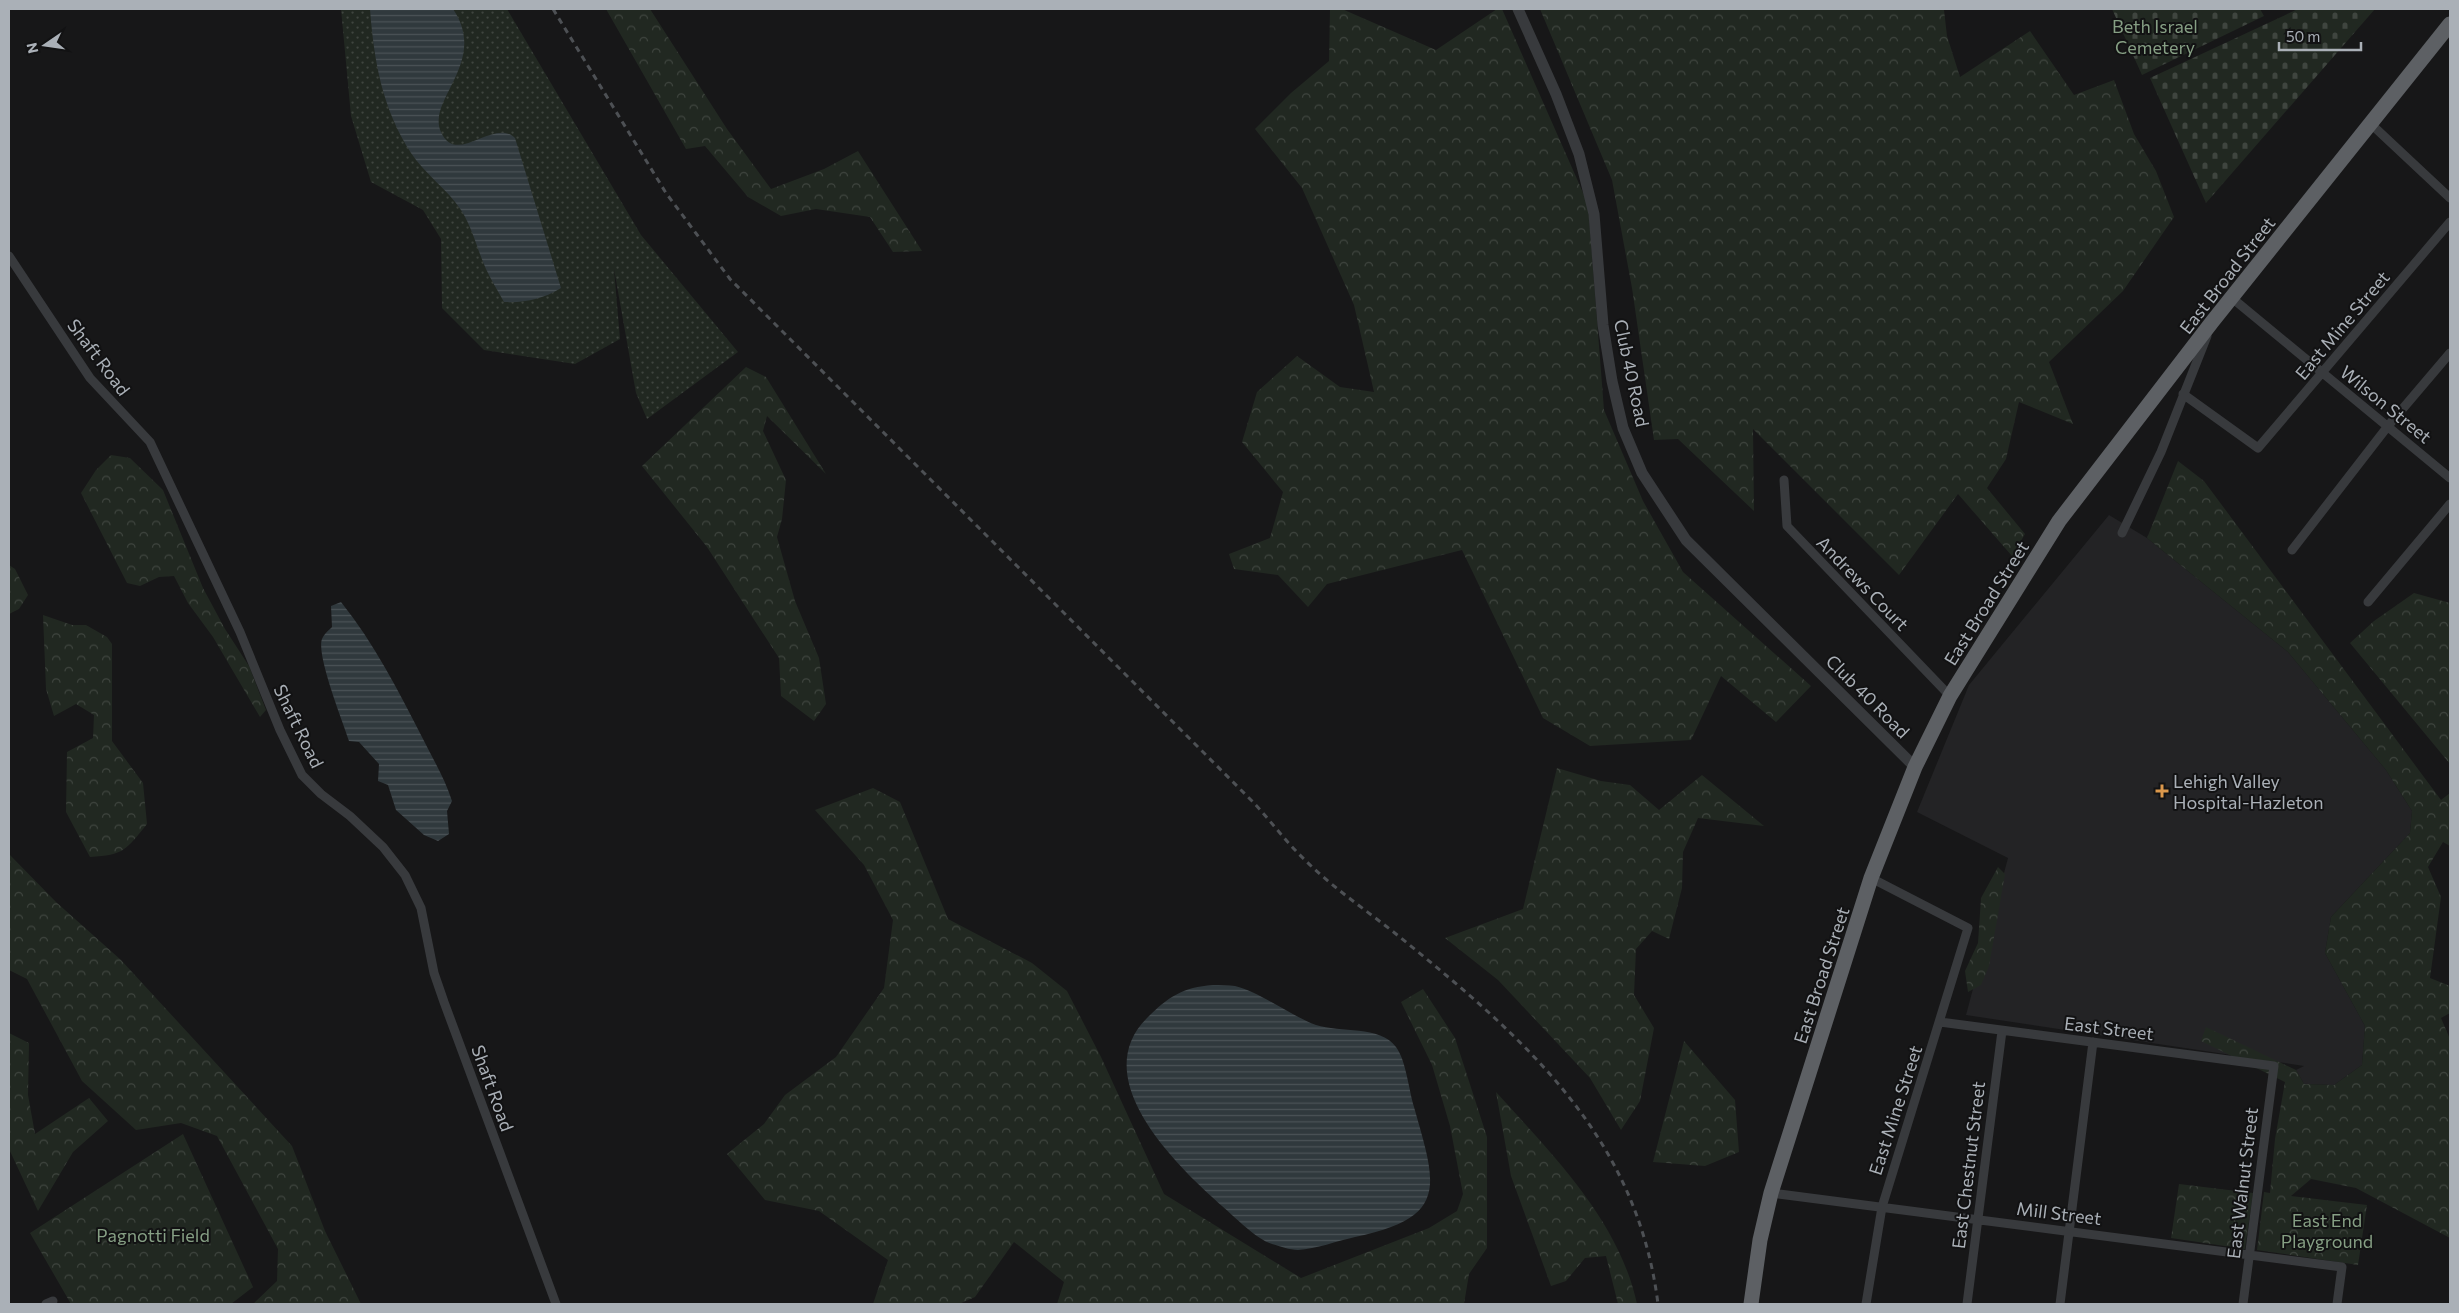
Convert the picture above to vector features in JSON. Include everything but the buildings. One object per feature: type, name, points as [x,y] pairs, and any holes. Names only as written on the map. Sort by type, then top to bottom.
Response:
[{"type":"highway","name":"East Broad Street","points":[[1751,1304],[1760,1240],[1771,1193],[1871,878],[1915,768],[1950,696],[2059,521],[2212,322],[2450,24]]},
{"type":"street","name":"Club 40 Road","points":[[1518,9],[1556,94],[1579,154],[1594,214],[1603,325],[1612,380],[1623,428],[1642,473],[1686,540],[1915,768]]},
{"type":"street","points":[[2371,124],[2450,198]]},
{"type":"street","name":"East Mine Street","points":[[2183,394],[2258,448],[2450,222]]},
{"type":"street","name":"Shaft Road","points":[[9,256],[90,378],[150,442],[240,632],[280,730],[302,774],[321,794],[350,816],[383,847],[405,875],[421,908],[434,973],[444,1002],[556,1304]]},
{"type":"street","name":"Wilson Street","points":[[2232,298],[2450,478]]},
{"type":"street","points":[[2122,533],[2161,452],[2212,322]]},
{"type":"street","points":[[2292,550],[2388,426],[2450,353]]},
{"type":"street","name":"Andrews Court","points":[[1784,480],[1786,526],[1950,696]]},
{"type":"street","points":[[2368,602],[2450,504]]},
{"type":"street","name":"East Mine Street","points":[[1866,1304],[1882,1207],[1968,928],[1871,878]]},
{"type":"street","name":"East Street","points":[[1940,1022],[2274,1066]]},
{"type":"street","name":"East Chestnut Street","points":[[1967,1304],[2002,1030]]},
{"type":"street","points":[[2060,1304],[2094,1042]]},
{"type":"street","name":"East Walnut Street","points":[[2243,1304],[2274,1066]]},
{"type":"street","name":"Mill Street","points":[[1771,1193],[2342,1267],[2337,1304]]},
{"type":"shaded area","points":[[370,9],[453,9],[462,28],[464,46],[461,63],[442,107],[439,120],[441,132],[448,141],[456,145],[465,144],[497,133],[506,133],[515,138],[561,288],[534,299],[504,302],[486,269],[472,232],[461,210],[411,153],[393,119],[377,66]]},
{"type":"shaded area","name":"Lehigh Valley Hospital-Hazleton","points":[[2109,515],[2147,538],[2288,652],[2386,770],[2412,811],[2410,833],[2331,917],[2325,953],[2365,1026],[2362,1065],[2334,1085],[2304,1084],[2296,1070],[2304,1066],[1966,1015],[2008,858],[1917,812],[1969,685]]},
{"type":"shaded area","points":[[341,602],[385,668],[446,785],[452,801],[447,811],[449,834],[438,841],[424,835],[396,810],[388,785],[378,781],[379,764],[359,742],[349,741],[326,673],[321,647],[323,637],[332,627],[331,606]]},
{"type":"shaded area","points":[[1213,985],[1235,986],[1245,989],[1316,1025],[1370,1032],[1389,1040],[1396,1047],[1405,1067],[1427,1157],[1430,1177],[1428,1194],[1421,1208],[1407,1219],[1386,1229],[1312,1248],[1292,1249],[1272,1244],[1253,1233],[1203,1189],[1183,1168],[1162,1145],[1145,1120],[1132,1094],[1127,1067],[1131,1042],[1147,1018],[1169,999],[1193,988]]},
{"type":"green space","points":[[341,9],[507,9],[641,235],[738,352],[647,419],[636,393],[614,269],[620,339],[575,364],[484,350],[442,308],[441,239],[423,210],[371,182],[351,116]]},
{"type":"green space","points":[[606,9],[650,9],[727,129],[771,189],[824,169],[858,151],[922,251],[893,252],[870,217],[816,209],[781,216],[748,197],[705,146],[686,149]]},
{"type":"green space","points":[[1330,9],[1342,9],[1436,50],[1497,9],[1502,9],[1588,204],[1604,410],[1643,501],[1683,572],[1811,686],[1776,722],[1721,676],[1691,740],[1590,746],[1543,718],[1462,550],[1327,584],[1308,607],[1278,575],[1234,569],[1229,554],[1270,538],[1283,492],[1242,442],[1257,392],[1297,356],[1340,387],[1374,392],[1354,305],[1302,188],[1255,129],[1291,93],[1329,61]]},
{"type":"green space","points":[[1540,9],[1945,9],[1947,36],[1960,77],[2030,31],[2074,95],[2114,80],[2134,134],[2156,171],[2174,217],[2123,291],[2049,362],[2073,424],[2019,402],[2006,459],[1987,488],[2025,534],[2012,556],[1958,494],[1899,575],[1753,429],[1754,511],[1678,439],[1654,440],[1632,288],[1612,180]]},
{"type":"green space","name":"Beth Israel Cemetery","points":[[2112,9],[2260,9],[2264,16],[2142,75]]},
{"type":"green space","points":[[2298,9],[2375,9],[2206,203],[2150,78]]},
{"type":"green space","points":[[746,367],[766,377],[826,474],[767,416],[763,431],[786,480],[782,519],[777,537],[795,601],[819,658],[826,704],[814,721],[781,696],[779,658],[707,547],[642,466]]},
{"type":"green space","points":[[111,455],[130,458],[163,490],[203,588],[225,629],[249,666],[266,710],[260,717],[213,637],[188,603],[174,576],[159,577],[140,586],[127,583],[81,493],[96,470]]},
{"type":"green space","points":[[2178,461],[2204,481],[2441,800],[2450,793],[2450,846],[2443,842],[2428,867],[2441,897],[2430,978],[2450,986],[2450,1013],[2441,1018],[2450,1039],[2450,1238],[2356,1188],[2311,1179],[2291,1196],[2367,1205],[2358,1265],[2257,1250],[2264,1192],[2270,1193],[2275,1139],[2285,1082],[2201,1041],[2206,1027],[2296,1070],[2304,1084],[2334,1085],[2362,1065],[2365,1026],[2325,953],[2331,917],[2410,833],[2412,811],[2386,770],[2288,652],[2147,538]]},
{"type":"green space","points":[[9,565],[15,569],[28,595],[19,609],[9,614]]},
{"type":"green space","points":[[2414,593],[2450,603],[2450,764],[2350,643],[2374,621]]},
{"type":"green space","points":[[43,615],[72,625],[86,625],[107,637],[112,644],[112,741],[143,783],[147,824],[129,845],[117,853],[90,857],[66,812],[67,752],[93,738],[94,715],[76,704],[54,716],[46,689]]},
{"type":"green space","points":[[1557,768],[1601,781],[1630,785],[1659,810],[1702,775],[1764,826],[1698,818],[1683,852],[1682,888],[1669,939],[1652,931],[1636,949],[1634,995],[1654,1028],[1640,1101],[1621,1130],[1590,1078],[1498,980],[1445,938],[1523,909]]},
{"type":"green space","points":[[873,788],[900,802],[948,919],[1032,963],[1067,991],[1101,1057],[1164,1194],[1301,1278],[1429,1228],[1457,1211],[1463,1194],[1450,1126],[1432,1065],[1401,1002],[1423,989],[1455,1038],[1487,1137],[1487,1248],[1469,1274],[1464,1304],[1057,1304],[1064,1282],[1014,1242],[975,1297],[959,1304],[873,1304],[888,1260],[819,1211],[765,1200],[727,1154],[764,1124],[785,1095],[836,1057],[884,988],[893,920],[864,865],[815,810]]},
{"type":"green space","points":[[9,854],[56,902],[121,960],[292,1146],[325,1231],[361,1304],[253,1304],[277,1281],[278,1249],[217,1136],[181,1123],[136,1130],[82,1081],[27,979],[9,970]]},
{"type":"green space","points":[[1998,867],[2005,874],[1989,966],[1981,985],[1968,992],[1965,971],[1978,943],[1981,898]]},
{"type":"green space","points":[[9,1033],[29,1043],[28,1095],[35,1134],[89,1098],[108,1121],[73,1152],[38,1211],[9,1149]]},
{"type":"green space","points":[[1684,1041],[1735,1100],[1739,1152],[1705,1166],[1653,1162]]},
{"type":"green space","points":[[1496,1092],[1560,1164],[1599,1216],[1615,1244],[1628,1273],[1637,1304],[1618,1304],[1606,1256],[1585,1258],[1566,1281],[1551,1286],[1511,1176]]},
{"type":"green space","name":"Pagnotti Field","points":[[183,1134],[253,1287],[231,1304],[71,1304],[30,1233]]},
{"type":"green space","name":"East End Playground","points":[[2179,1184],[2253,1193],[2245,1249],[2171,1238]]},
{"type":"railway","points":[[553,9],[666,193],[730,279],[1252,801],[1291,846],[1316,871],[1401,938],[1491,1014],[1531,1054],[1568,1096],[1600,1141],[1626,1190],[1646,1244],[1658,1304]]},
{"type":"place","name":"Lehigh Valley Hospital-Hazleton","points":[[2162,791]]}]
